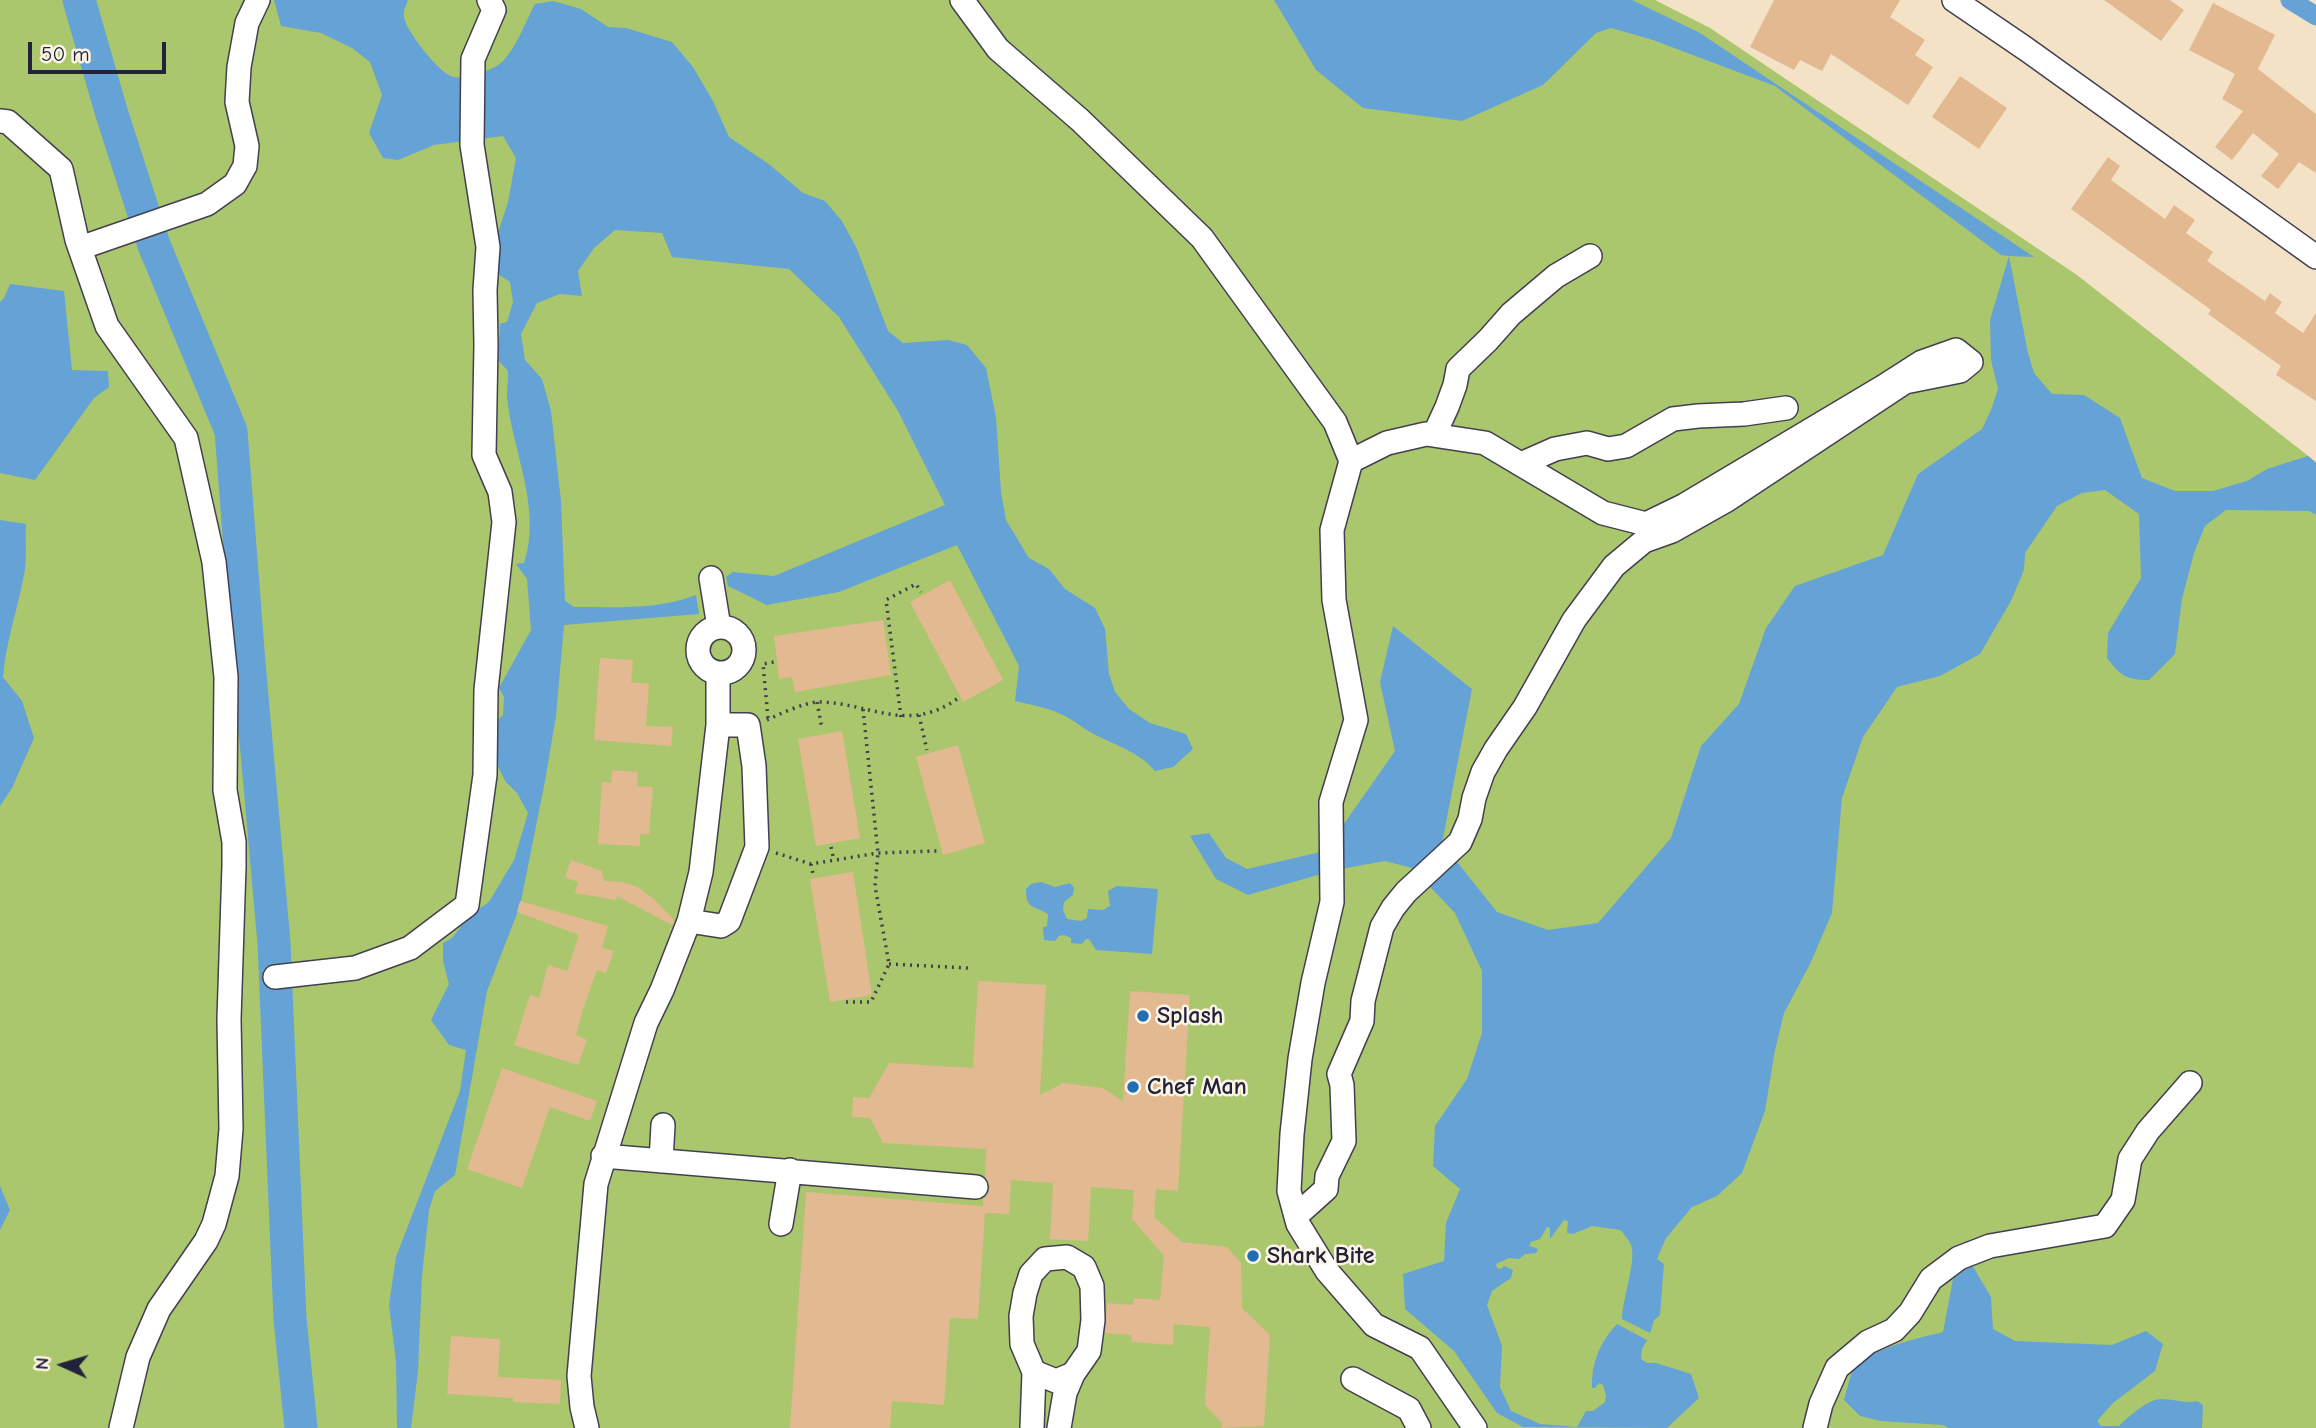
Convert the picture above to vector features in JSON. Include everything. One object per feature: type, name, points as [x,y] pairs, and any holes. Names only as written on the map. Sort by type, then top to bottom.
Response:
[{"type":"street","points":[[80,248],[207,204],[235,184],[245,166],[247,146],[237,103],[239,67],[247,23],[258,0]]},
{"type":"street","points":[[275,977],[355,968],[410,948],[467,905],[485,775],[486,690],[504,522],[500,492],[484,455],[485,290],[488,247],[472,145],[474,59],[494,10],[489,0]]},
{"type":"street","points":[[962,0],[998,49],[1080,120],[1202,238],[1335,422],[1351,461],[1332,530],[1334,600],[1356,720],[1331,802],[1332,902],[1313,983],[1300,1059],[1289,1191],[1298,1224],[1327,1271],[1374,1325],[1420,1348],[1475,1428]]},
{"type":"street","points":[[1954,0],[2316,257]]},
{"type":"street","points":[[0,121],[8,122],[61,169],[80,248],[107,326],[186,438],[215,562],[226,677],[225,790],[234,842],[229,1019],[231,1129],[227,1176],[214,1224],[206,1241],[159,1309],[138,1357],[121,1428]]},
{"type":"street","points":[[1434,435],[1447,407],[1458,369],[1511,314],[1556,276],[1590,256]]},
{"type":"street","points":[[1296,1216],[1326,1189],[1327,1176],[1344,1141],[1342,1085],[1339,1074],[1362,1021],[1363,1001],[1382,927],[1406,892],[1460,842],[1470,819],[1483,772],[1525,707],[1574,620],[1614,566],[1644,541],[1672,531],[1727,500],[1905,382],[1959,371],[1971,362],[1956,350],[1922,362],[1685,505],[1647,524],[1603,513],[1485,443],[1426,434],[1387,443],[1351,461]]},
{"type":"street","points":[[1521,464],[1555,449],[1587,443],[1608,449],[1626,446],[1674,419],[1786,408]]},
{"type":"street","points":[[711,578],[718,619],[740,636],[744,653],[741,662],[726,673],[709,670],[698,655],[701,638],[718,619]]},
{"type":"street","points":[[587,1428],[579,1376],[594,1197],[603,1156],[646,1023],[662,990],[688,921],[701,872],[718,725],[718,673]]},
{"type":"street","points":[[688,921],[721,926],[729,921],[757,847],[754,766],[758,723],[718,725]]},
{"type":"street","points":[[1815,1428],[1821,1404],[1838,1368],[1868,1342],[1894,1330],[1910,1313],[1931,1279],[1959,1258],[1990,1246],[2105,1226],[2123,1200],[2130,1159],[2148,1131],[2190,1083]]},
{"type":"street","points":[[661,1161],[663,1125]]},
{"type":"street","points":[[603,1156],[976,1187]]},
{"type":"street","points":[[781,1224],[790,1170]]},
{"type":"street","points":[[1033,1428],[1034,1372],[1022,1345],[1021,1316],[1025,1293],[1031,1274],[1045,1259],[1066,1257],[1084,1268],[1093,1286],[1094,1320],[1088,1351],[1073,1374],[1065,1393],[1059,1428]]},
{"type":"street","points":[[1034,1372],[1056,1381],[1073,1374]]},
{"type":"street","points":[[1353,1379],[1409,1409],[1419,1428]]},
{"type":"path","points":[[901,717],[890,648],[886,600],[916,584],[920,592]]},
{"type":"path","points":[[774,663],[763,664],[758,723],[817,702],[901,717],[941,710],[957,699]]},
{"type":"path","points":[[817,702],[822,729]]},
{"type":"path","points":[[846,1002],[871,1002],[889,964],[875,886],[878,853],[863,709]]},
{"type":"path","points":[[919,714],[927,750]]},
{"type":"path","points":[[757,847],[811,864],[878,853],[939,851]]},
{"type":"path","points":[[831,847],[834,860]]},
{"type":"path","points":[[811,864],[813,874]]},
{"type":"path","points":[[889,964],[968,968]]},
{"type":"green space","points":[[0,0],[1655,0],[1710,28],[2077,275],[2316,462],[2316,1428],[0,1428]]},
{"type":"water","points":[[274,0],[408,0],[404,16],[408,27],[433,61],[447,74],[458,78],[487,71],[508,56],[535,4],[553,1],[581,9],[608,27],[626,28],[672,42],[693,67],[713,101],[729,137],[770,165],[803,193],[825,201],[842,221],[857,249],[888,331],[903,343],[948,340],[967,345],[986,368],[996,417],[1001,492],[1006,520],[1029,558],[1049,569],[1065,589],[1095,608],[1105,629],[1109,674],[1115,692],[1129,709],[1150,723],[1186,734],[1193,749],[1173,767],[1155,771],[1133,753],[1061,714],[1015,701],[1019,666],[957,545],[839,592],[767,605],[728,586],[726,577],[733,572],[774,576],[945,505],[898,411],[839,317],[789,269],[672,257],[662,233],[615,230],[594,248],[578,271],[582,296],[560,294],[537,303],[521,334],[525,360],[542,379],[551,411],[561,501],[565,601],[574,607],[636,607],[682,600],[696,595],[699,614],[564,625],[556,716],[520,906],[487,991],[455,1175],[435,1191],[429,1210],[422,1276],[418,1371],[411,1428],[397,1428],[396,1361],[389,1305],[396,1257],[460,1091],[466,1050],[449,1045],[431,1020],[449,984],[443,961],[443,943],[452,938],[471,914],[489,902],[514,860],[528,813],[517,793],[505,781],[488,745],[489,729],[503,715],[504,697],[499,688],[531,630],[527,579],[516,564],[524,563],[529,543],[528,502],[510,419],[507,398],[508,371],[498,360],[500,324],[507,322],[513,302],[510,282],[498,274],[495,242],[508,202],[516,158],[503,136],[434,145],[398,160],[383,158],[369,133],[382,95],[370,62],[352,48],[321,33],[281,26]]},
{"type":"water","points":[[1274,0],[1632,0],[1700,33],[2034,257],[2001,255],[1775,86],[1653,40],[1611,28],[1596,33],[1543,85],[1462,121],[1363,108],[1316,70]]},
{"type":"water","points":[[2009,256],[2034,373],[2052,394],[2084,395],[2120,418],[2142,478],[2175,491],[2213,491],[2247,481],[2267,469],[2308,456],[2316,463],[2316,515],[2309,511],[2226,510],[2205,526],[2194,553],[2182,599],[2175,654],[2149,680],[2141,680],[2125,676],[2107,658],[2108,633],[2141,578],[2139,514],[2105,490],[2082,493],[2057,506],[2025,553],[2024,570],[2011,601],[1980,654],[1940,676],[1897,687],[1863,737],[1842,798],[1832,913],[1810,964],[1784,1013],[1765,1111],[1742,1173],[1717,1196],[1692,1207],[1666,1238],[1657,1259],[1664,1264],[1660,1315],[1654,1320],[1650,1333],[1622,1319],[1632,1251],[1621,1230],[1592,1226],[1573,1234],[1567,1233],[1568,1221],[1564,1220],[1550,1239],[1550,1228],[1547,1227],[1540,1239],[1531,1242],[1529,1246],[1538,1250],[1536,1253],[1525,1254],[1519,1259],[1509,1258],[1496,1264],[1497,1268],[1504,1266],[1513,1270],[1511,1278],[1492,1291],[1487,1305],[1502,1346],[1500,1387],[1511,1411],[1540,1424],[1577,1427],[1586,1411],[1593,1411],[1605,1402],[1603,1385],[1599,1383],[1592,1388],[1593,1370],[1601,1346],[1617,1324],[1647,1340],[1641,1359],[1647,1363],[1656,1363],[1691,1374],[1699,1398],[1667,1428],[1523,1427],[1497,1413],[1454,1351],[1405,1309],[1403,1274],[1444,1261],[1446,1223],[1460,1189],[1433,1166],[1435,1126],[1467,1079],[1482,1033],[1482,971],[1455,913],[1412,868],[1385,861],[1335,870],[1248,895],[1216,879],[1190,836],[1209,833],[1226,858],[1247,869],[1325,851],[1395,751],[1380,682],[1393,626],[1472,689],[1442,843],[1497,912],[1548,930],[1598,923],[1671,838],[1701,746],[1739,704],[1766,628],[1795,586],[1883,555],[1918,474],[1982,429],[1998,389],[1991,360],[1990,320]]},
{"type":"water","points":[[10,284],[64,291],[72,370],[108,371],[109,387],[94,398],[35,480],[0,473],[0,302]]},
{"type":"water","points":[[0,520],[26,524],[25,569],[3,677],[22,701],[34,738],[12,788],[0,806]]},
{"type":"water","points":[[1041,882],[1055,887],[1070,883],[1074,888],[1073,895],[1064,902],[1063,910],[1067,919],[1081,921],[1087,918],[1088,909],[1103,910],[1110,906],[1108,891],[1117,886],[1158,889],[1152,954],[1096,950],[1089,939],[1082,944],[1071,943],[1071,938],[1064,935],[1055,941],[1044,940],[1043,927],[1047,926],[1048,914],[1029,904],[1026,896],[1026,889],[1031,884]]},
{"type":"water","points":[[0,1186],[10,1210],[0,1230]]},
{"type":"water","points":[[1972,1265],[1991,1297],[1993,1329],[2015,1341],[2112,1345],[2146,1331],[2163,1344],[2155,1371],[2113,1403],[2097,1421],[2101,1426],[2119,1426],[2145,1405],[2162,1399],[2197,1401],[2203,1405],[2202,1428],[1949,1428],[1943,1425],[1881,1421],[1860,1416],[1844,1400],[1855,1368],[1883,1349],[1943,1332],[1953,1279]]},
{"type":"building","points":[[1774,0],[1900,0],[1890,17],[1925,40],[1915,55],[1933,67],[1908,105],[1831,54],[1822,71],[1800,60],[1794,70],[1750,47]]},
{"type":"building","points":[[2104,0],[2170,0],[2184,10],[2161,41]]},
{"type":"building","points":[[2213,3],[2275,35],[2258,69],[2316,114],[2316,173],[2299,162],[2278,189],[2261,176],[2279,154],[2253,133],[2232,160],[2215,147],[2243,111],[2222,99],[2235,74],[2189,50]]},
{"type":"building","points":[[1960,76],[2007,108],[1979,149],[1932,117]]},
{"type":"building","points":[[2108,157],[2120,166],[2111,180],[2165,219],[2174,205],[2195,220],[2186,233],[2213,252],[2207,261],[2265,301],[2270,293],[2282,302],[2275,313],[2303,333],[2316,313],[2316,401],[2276,375],[2281,366],[2208,314],[2211,310],[2071,209]]},
{"type":"building","points":[[950,580],[1003,680],[963,702],[910,602]]},
{"type":"building","points":[[883,620],[891,675],[795,692],[792,677],[779,679],[774,636]]},
{"type":"building","points":[[600,658],[633,660],[631,682],[649,684],[646,726],[673,727],[671,746],[594,740]]},
{"type":"building","points":[[842,731],[860,838],[816,846],[798,739]]},
{"type":"building","points":[[958,745],[985,843],[943,855],[916,757]]},
{"type":"building","points":[[612,770],[638,772],[637,786],[653,787],[649,834],[640,834],[640,846],[598,844],[602,782],[611,783]]},
{"type":"building","points":[[571,860],[602,871],[604,881],[623,882],[638,887],[674,920],[672,925],[617,896],[616,900],[575,893],[578,882],[565,877]]},
{"type":"building","points":[[853,872],[872,995],[830,1002],[810,879]]},
{"type":"building","points":[[520,901],[608,926],[602,948],[614,951],[606,973],[597,970],[583,1009],[576,1035],[587,1040],[578,1065],[514,1045],[530,995],[539,998],[548,965],[567,971],[579,935],[517,912]]},
{"type":"building","points":[[978,981],[1046,985],[1040,1095],[1063,1083],[1103,1088],[1123,1101],[1130,991],[1190,995],[1178,1191],[1156,1189],[1154,1217],[1182,1242],[1227,1247],[1241,1263],[1242,1308],[1270,1335],[1264,1426],[1222,1428],[1222,1423],[1205,1405],[1210,1327],[1174,1324],[1173,1345],[1131,1342],[1132,1335],[1105,1333],[1107,1303],[1133,1305],[1134,1298],[1160,1300],[1164,1256],[1132,1219],[1134,1190],[1091,1187],[1088,1241],[1050,1239],[1053,1183],[1011,1180],[1009,1214],[985,1213],[978,1319],[950,1318],[944,1405],[892,1401],[890,1428],[790,1428],[806,1192],[983,1206],[983,1199],[990,1187],[985,1176],[986,1149],[883,1143],[870,1118],[852,1117],[853,1097],[869,1098],[889,1063],[973,1068]]},
{"type":"building","points":[[502,1068],[597,1101],[590,1121],[550,1107],[522,1188],[467,1169]]},
{"type":"building","points":[[451,1336],[500,1339],[498,1377],[561,1380],[560,1404],[513,1402],[513,1398],[447,1394]]},
{"type":"waterway","points":[[79,0],[154,245],[231,431],[274,943],[290,1319],[301,1428]]},
{"type":"waterway","points":[[2290,0],[2316,16]]},
{"type":"place","name":"Splash","points":[[1143,1016]]},
{"type":"place","name":"Chef Man","points":[[1133,1087]]},
{"type":"place","name":"Shark Bite","points":[[1253,1256]]}]
